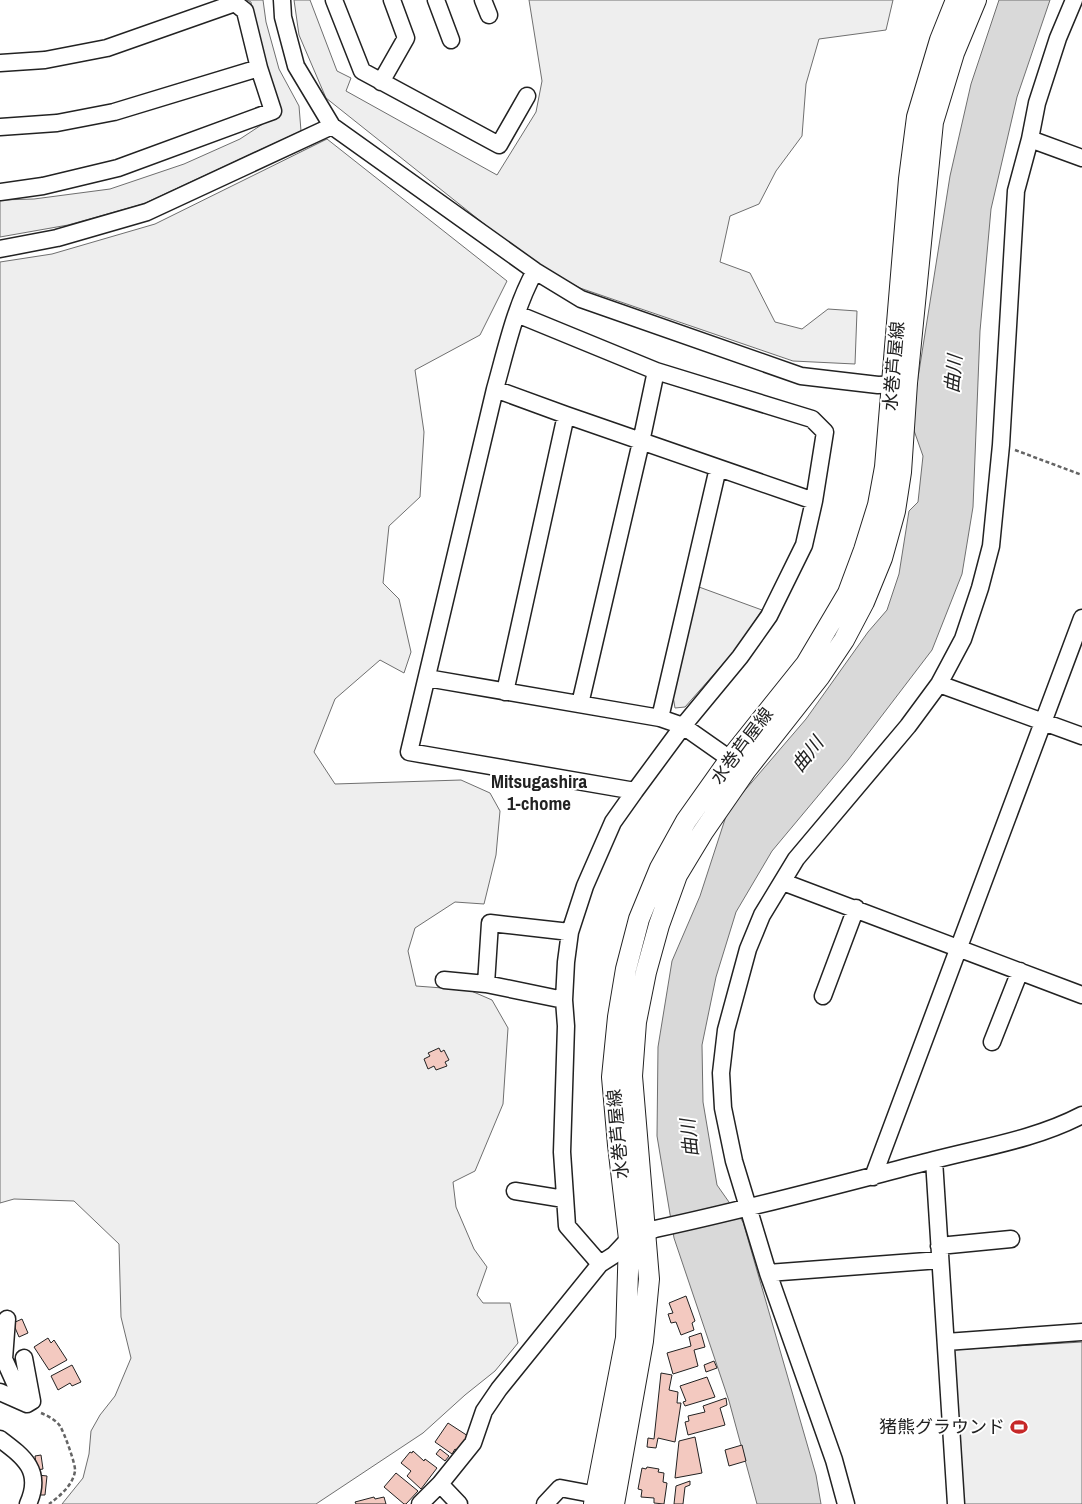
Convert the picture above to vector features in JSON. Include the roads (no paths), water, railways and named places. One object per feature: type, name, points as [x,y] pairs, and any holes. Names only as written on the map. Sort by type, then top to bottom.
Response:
[{"type":"main road","name":"水巻芦屋線","points":[[615,1501],[643,1341],[649,1279],[632,1076],[636,1022],[646,972],[659,925],[677,876],[703,832],[738,764],[820,676],[844,640],[864,602],[879,567],[895,511],[901,472],[900,384],[909,180],[917,117],[940,40],[956,0]]},
{"type":"main road","name":"水巻芦屋線","points":[[900,384],[933,122],[954,53],[976,0]]},
{"type":"main road","name":"水巻芦屋線","points":[[595,1500],[646,1233]]},
{"type":"street","points":[[282,0],[283,17],[296,66],[332,126],[535,271],[581,299],[801,376],[878,384],[900,384]]},
{"type":"street","points":[[334,0],[362,71],[500,145],[527,96]]},
{"type":"street","points":[[381,82],[406,38],[392,0]]},
{"type":"street","points":[[436,0],[451,40]]},
{"type":"street","points":[[846,1504],[834,1460],[744,1208],[723,1108],[721,1073],[726,1030],[748,949],[762,915],[796,859],[908,726],[939,684],[963,639],[980,588],[991,546],[1002,445],[1016,191],[1040,94],[1058,38],[1074,0]]},
{"type":"street","points":[[0,62],[45,60],[107,48],[235,1],[245,11],[259,68],[273,111],[118,168],[43,186],[0,192]]},
{"type":"street","points":[[0,127],[58,123],[114,112],[259,68]]},
{"type":"street","points":[[0,249],[57,238],[146,212],[332,126]]},
{"type":"street","points":[[1030,139],[1082,158]]},
{"type":"street","points":[[535,271],[526,286],[495,389],[409,752],[635,791]]},
{"type":"street","points":[[517,314],[656,371],[812,419],[825,432],[814,501],[804,545],[769,616],[740,657],[683,726],[613,822],[585,886],[570,932],[564,1000],[566,1026],[562,1152],[564,1199],[567,1226],[600,1264]]},
{"type":"street","points":[[580,704],[656,371]]},
{"type":"street","points":[[495,389],[566,416],[814,501]]},
{"type":"street","points":[[505,692],[566,416]]},
{"type":"street","points":[[660,718],[718,468]]},
{"type":"street","points":[[873,1177],[1082,618]]},
{"type":"street","points":[[427,678],[660,718],[683,726],[738,764]]},
{"type":"street","points":[[939,684],[1043,720],[1082,736]]},
{"type":"street","points":[[783,882],[1082,995]]},
{"type":"street","points":[[823,996],[856,908]]},
{"type":"street","points":[[486,984],[490,923],[570,932]]},
{"type":"street","points":[[992,1042],[1020,971]]},
{"type":"street","points":[[444,980],[486,984],[564,1000]]},
{"type":"street","points":[[420,1504],[440,1484],[473,1442],[484,1411],[499,1389],[600,1264],[646,1233],[1025,1138],[1079,1116],[1082,1102]]},
{"type":"street","points":[[934,1160],[956,1504]]},
{"type":"street","points":[[515,1191],[564,1199]]},
{"type":"street","points":[[768,1273],[940,1253],[1011,1240]]},
{"type":"street","points":[[7,1319],[4,1359],[18,1390],[27,1404]]},
{"type":"street","points":[[946,1342],[1082,1332]]},
{"type":"street","points":[[24,1358],[32,1401],[27,1404]]},
{"type":"street","points":[[0,1392],[27,1404]]},
{"type":"street","points":[[0,1439],[20,1454],[30,1466],[33,1488],[28,1504]]},
{"type":"street","points":[[440,1484],[459,1504]]},
{"type":"street","points":[[545,1504],[560,1488],[595,1500],[615,1501]]},
{"type":"water","name":"曲川","points":[[999,0],[1050,0],[1017,97],[991,209],[980,331],[973,507],[962,574],[932,650],[848,760],[772,851],[736,912],[716,977],[702,1045],[703,1102],[717,1185],[743,1222],[816,1475],[821,1504],[757,1504],[729,1401],[674,1238],[657,1136],[658,1047],[672,961],[700,896],[728,810],[806,719],[868,632],[887,610],[899,574],[909,511],[918,502],[923,456],[911,422],[950,176],[971,84]]},
{"type":"place","name":"猪熊グラウンド","points":[[1019,1427]]},
{"type":"district","name":"Mitsugashira 1-chome","points":[[539,792]]}]
